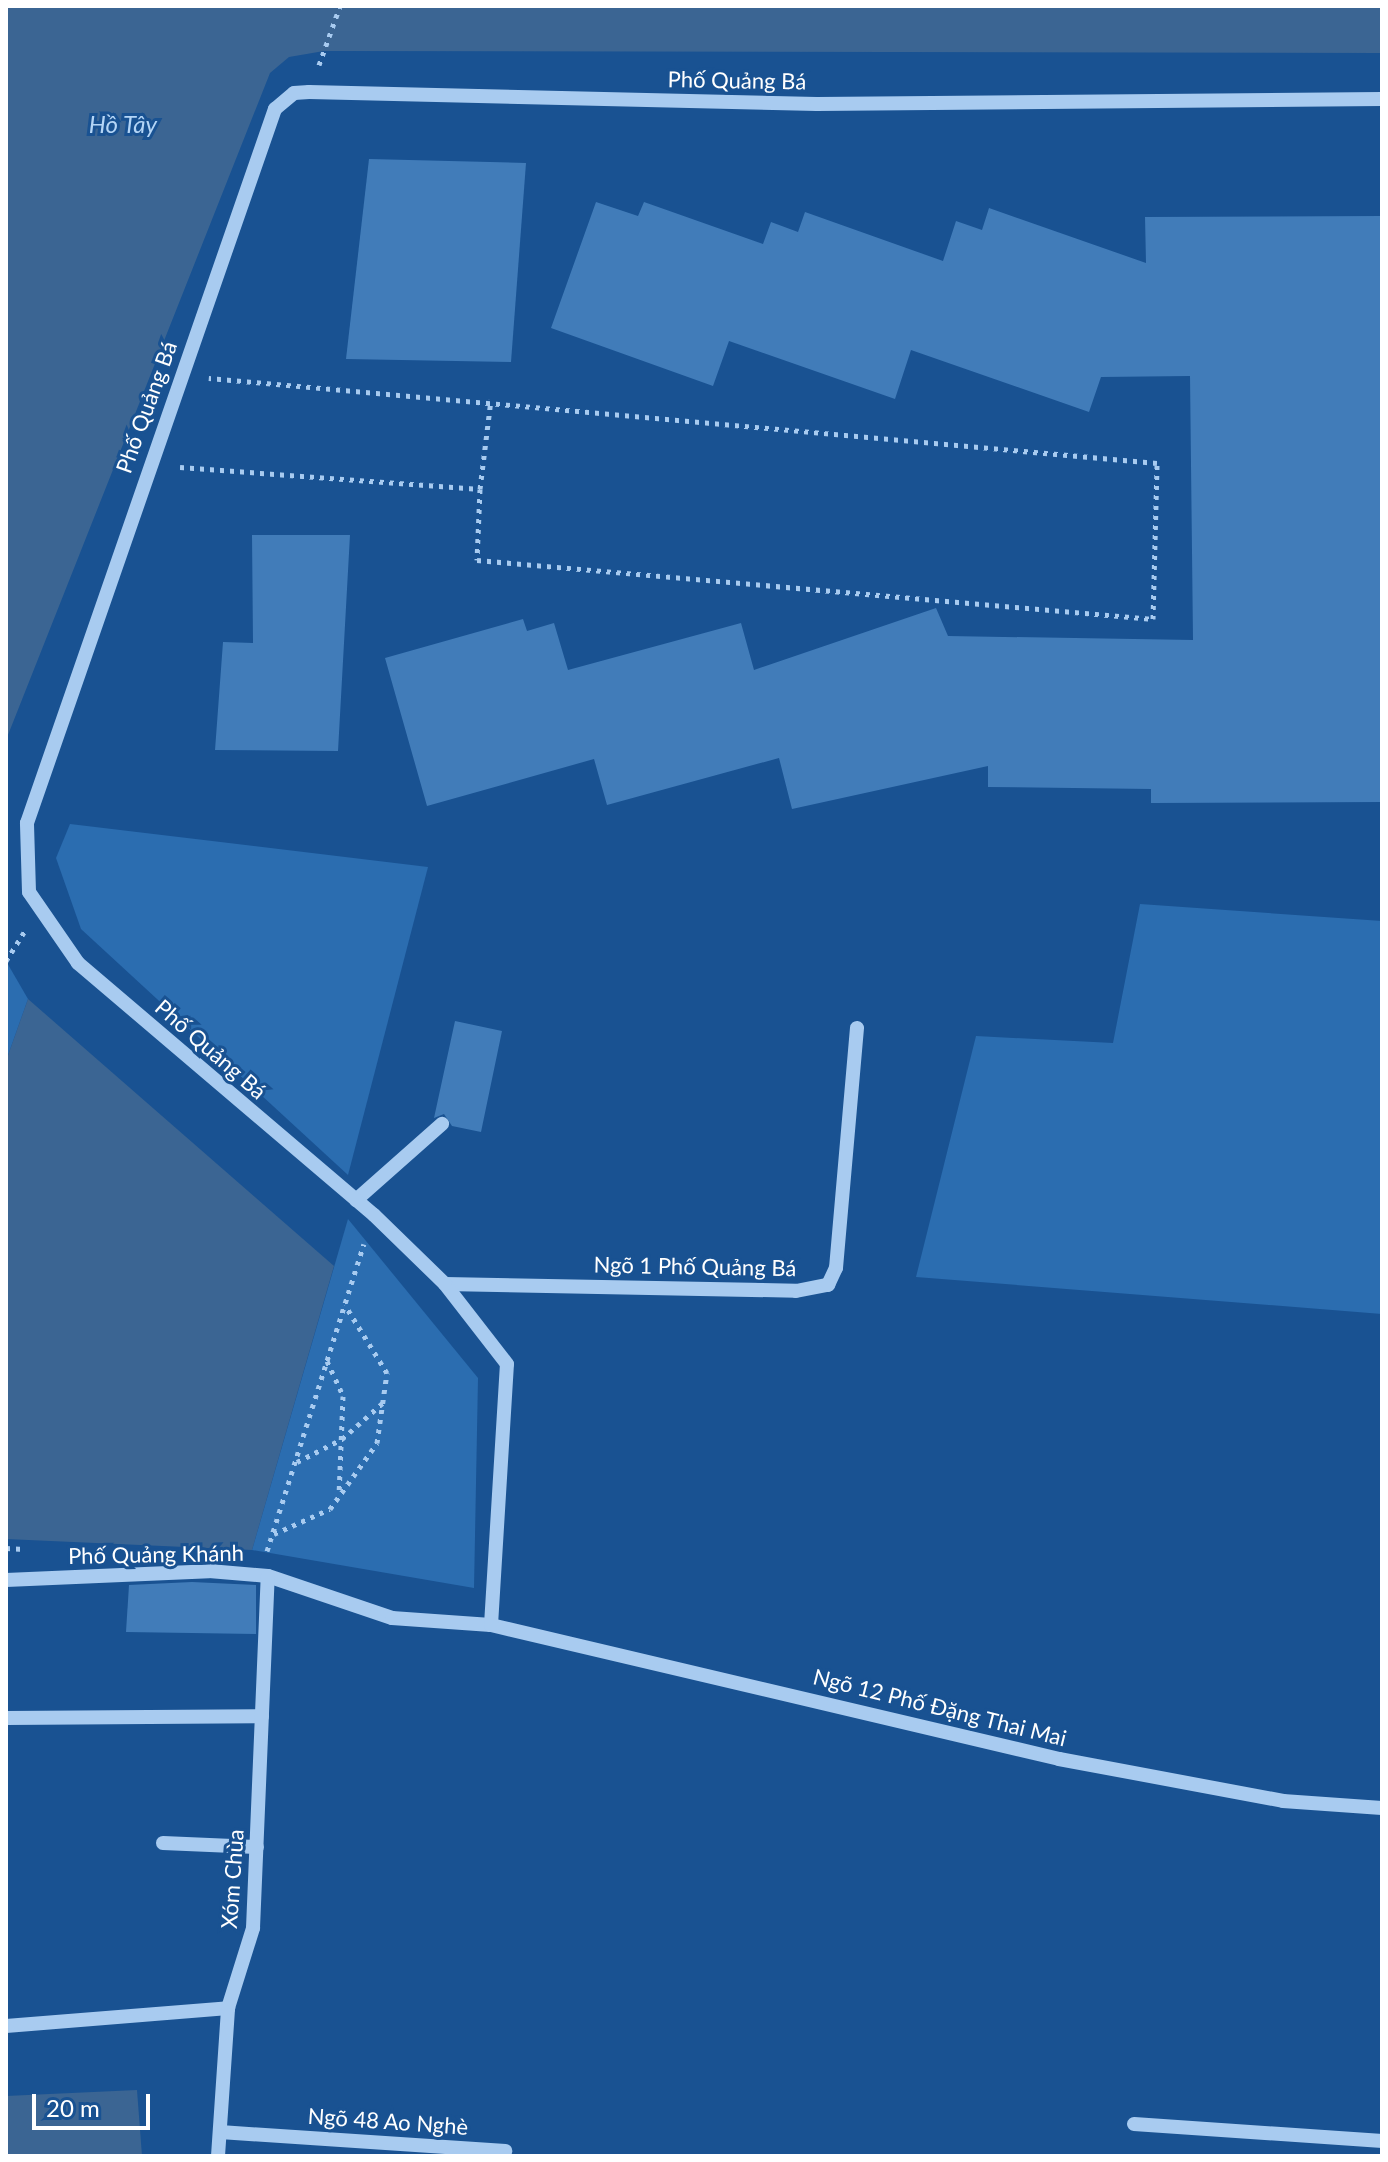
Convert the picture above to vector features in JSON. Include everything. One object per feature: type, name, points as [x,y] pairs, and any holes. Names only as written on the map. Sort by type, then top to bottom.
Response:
[{"type":"street","name":"Phố Quảng Bá","points":[[491,1625],[507,1364],[445,1284],[374,1215],[78,963],[29,892],[27,823],[148,465],[275,109],[294,93],[817,104],[1382,99]]},
{"type":"street","name":"Ngõ 1 Phố Quảng Bá","points":[[445,1284],[796,1291],[828,1285],[836,1268],[857,1028]]},
{"type":"street","points":[[356,1200],[442,1124]]},
{"type":"street","name":"Phố Quảng Khánh","points":[[6,1580],[209,1571],[268,1576],[392,1618],[491,1625]]},
{"type":"street","name":"Xóm Chùa","points":[[218,2156],[228,2008],[253,1928],[268,1576]]},
{"type":"street","name":"Ngõ 12 Phố Đặng Thai Mai","points":[[491,1625],[1059,1759],[1283,1801],[1382,1808]]},
{"type":"street","points":[[6,1718],[262,1716]]},
{"type":"street","points":[[163,1843],[257,1847]]},
{"type":"street","points":[[6,2026],[228,2008]]},
{"type":"street","points":[[1134,2124],[1382,2141]]},
{"type":"street","name":"Ngõ 48 Ao Nghè","points":[[220,2132],[505,2151]]},
{"type":"path","points":[[324,51],[340,6]]},
{"type":"path","points":[[180,376],[491,400],[1157,463],[1153,619],[477,560],[480,489],[491,400]]},
{"type":"path","points":[[148,465],[480,489]]},
{"type":"path","points":[[6,961],[14,939]]},
{"type":"path","points":[[264,1560],[374,1215]]},
{"type":"path","points":[[274,1534],[330,1509],[377,1443],[386,1400],[387,1373],[345,1304]]},
{"type":"path","points":[[327,1360],[343,1396],[339,1497]]},
{"type":"path","points":[[296,1462],[342,1439],[386,1400]]},
{"type":"shaded area","points":[[70,824],[428,867],[348,1175],[81,929],[56,858]]},
{"type":"shaded area","points":[[1140,904],[1382,921],[1382,1314],[916,1277],[976,1036],[1113,1043]]},
{"type":"shaded area","points":[[6,961],[28,999],[6,1061]]},
{"type":"shaded area","points":[[348,1219],[478,1378],[474,1588],[252,1550]]},
{"type":"water","name":"Hồ Tây","points":[[6,6],[1382,6],[1382,53],[324,51],[289,57],[270,73],[6,740]]},
{"type":"water","points":[[28,999],[334,1266],[252,1550],[6,1539],[6,1061]]},
{"type":"water","points":[[137,2090],[142,2156],[6,2156],[6,2096]]},
{"type":"building","points":[[369,159],[526,163],[511,362],[346,359]]},
{"type":"building","points":[[596,202],[638,216],[644,202],[763,244],[771,222],[798,232],[805,212],[943,261],[956,221],[982,230],[989,208],[1146,263],[1145,217],[1382,216],[1382,802],[1151,803],[1151,789],[988,787],[988,766],[792,809],[779,758],[607,805],[594,759],[427,806],[385,658],[523,619],[527,631],[554,623],[568,670],[741,623],[754,670],[936,608],[948,636],[1193,640],[1190,376],[1101,377],[1089,412],[911,350],[895,399],[729,341],[713,386],[551,328]]},
{"type":"building","points":[[252,535],[350,535],[338,751],[215,750],[223,642],[253,643]]},
{"type":"building","points":[[455,1021],[502,1031],[481,1132],[452,1126],[444,1114],[434,1118]]},
{"type":"building","points":[[192,1582],[256,1585],[256,1634],[126,1632],[129,1585]]}]
